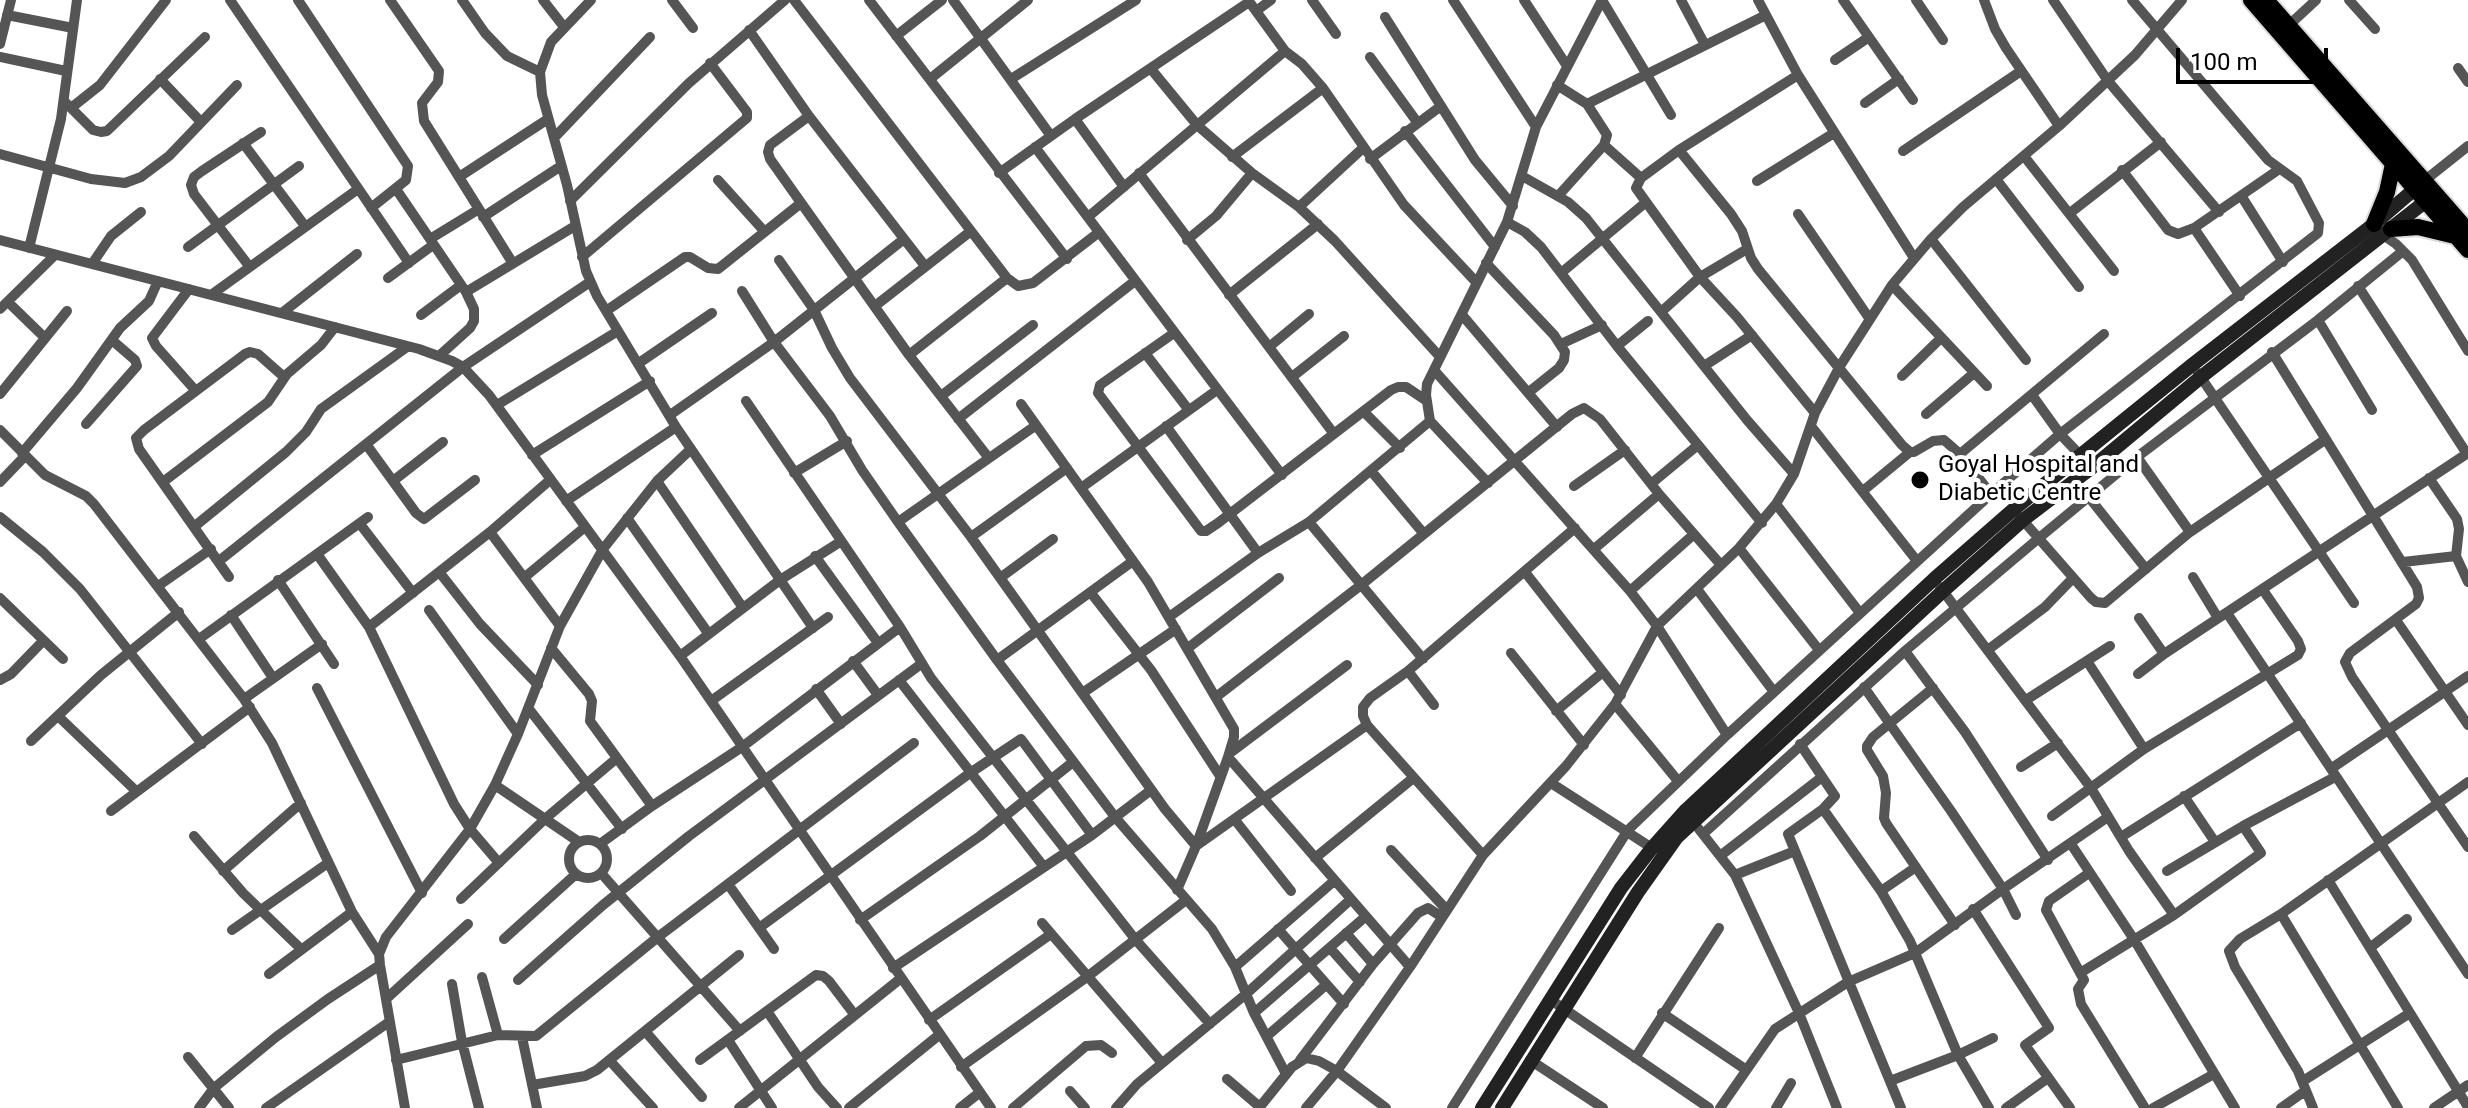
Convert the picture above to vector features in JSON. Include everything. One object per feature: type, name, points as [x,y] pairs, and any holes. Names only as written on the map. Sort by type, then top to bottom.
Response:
[{"type":"main road","points":[[2251,0],[2393,164],[2424,191]]},
{"type":"main road","points":[[2266,0],[2462,234],[2468,250]]},
{"type":"main road","points":[[2383,229],[2393,164]]},
{"type":"main road","points":[[1482,1108],[1677,837],[1939,585],[2081,456],[2383,229],[2424,191]]},
{"type":"main road","points":[[2383,229],[2418,227],[2462,234]]},
{"type":"main road","points":[[2018,515],[2076,481],[2197,371]]},
{"type":"main road","points":[[1502,1108],[1621,888],[1652,848],[1694,822]]},
{"type":"street","points":[[0,44],[11,0]]},
{"type":"street","points":[[29,248],[68,104],[66,71],[77,0]]},
{"type":"street","points":[[68,104],[100,85],[166,0]]},
{"type":"street","points":[[230,0],[409,263]]},
{"type":"street","points":[[298,0],[408,166],[409,176],[371,208]]},
{"type":"street","points":[[390,0],[439,71],[438,82],[422,103],[422,113],[512,262]]},
{"type":"street","points":[[462,0],[485,33],[507,56],[540,72]]},
{"type":"street","points":[[543,0],[564,27]]},
{"type":"street","points":[[591,0],[551,42],[540,72],[548,119],[590,282],[676,427],[813,628]]},
{"type":"street","points":[[672,0],[693,28]]},
{"type":"street","points":[[570,201],[710,63],[785,0]]},
{"type":"street","points":[[794,0],[1007,278],[1018,286],[1027,285],[1067,259],[1098,233]]},
{"type":"street","points":[[869,0],[1067,259]]},
{"type":"street","points":[[896,36],[942,0]]},
{"type":"street","points":[[953,0],[1051,136]]},
{"type":"street","points":[[1011,79],[1136,0]]},
{"type":"street","points":[[999,173],[1075,119],[1251,4],[1271,0]]},
{"type":"street","points":[[1312,0],[1336,34]]},
{"type":"street","points":[[1453,0],[1536,127]]},
{"type":"street","points":[[1524,0],[1567,66]]},
{"type":"street","points":[[1488,483],[1430,421],[1427,384],[1507,222],[1536,127],[1602,0]]},
{"type":"street","points":[[1602,0],[1671,115]]},
{"type":"street","points":[[1681,0],[1705,45]]},
{"type":"street","points":[[1758,0],[1798,75],[1914,258]]},
{"type":"street","points":[[1843,0],[1913,100]]},
{"type":"street","points":[[1916,0],[1943,40]]},
{"type":"street","points":[[1984,0],[1995,29],[2059,126]]},
{"type":"street","points":[[2053,0],[2108,81],[2219,212]]},
{"type":"street","points":[[1452,1108],[1628,830],[1819,650],[2060,434],[2314,238],[2319,223],[2297,181],[2278,170],[2132,0]]},
{"type":"street","points":[[1311,1106],[1410,967],[1483,855],[1551,783],[1618,700],[1657,626],[1739,548],[1776,504],[1794,474],[1815,413],[1840,366],[1892,285],[1931,239],[2108,81],[2157,31],[2182,0]]},
{"type":"street","points":[[2288,26],[2316,0]]},
{"type":"street","points":[[2349,0],[2375,29]]},
{"type":"street","points":[[930,79],[1025,1]]},
{"type":"street","points":[[1251,4],[1285,51],[1302,64],[1323,88],[1404,205],[1477,283]]},
{"type":"street","points":[[7,15],[73,28]]},
{"type":"street","points":[[1587,104],[1766,15]]},
{"type":"street","points":[[1385,17],[1475,160],[1513,206]]},
{"type":"street","points":[[749,30],[809,116],[925,266]]},
{"type":"street","points":[[68,104],[93,130],[107,131],[205,37]]},
{"type":"street","points":[[554,138],[650,37]]},
{"type":"street","points":[[1835,60],[1869,37]]},
{"type":"street","points":[[1088,217],[1285,51]]},
{"type":"street","points":[[0,57],[66,71]]},
{"type":"street","points":[[1370,57],[1417,122]]},
{"type":"street","points":[[582,257],[747,118],[745,109],[710,63]]},
{"type":"street","points":[[2458,68],[2468,82]]},
{"type":"street","points":[[1151,69],[1197,125],[1232,157],[1318,224],[1440,357]]},
{"type":"street","points":[[1903,151],[2021,71]]},
{"type":"street","points":[[1798,75],[1679,150],[1641,178],[1636,188],[1700,277],[1815,413]]},
{"type":"street","points":[[160,79],[201,122]]},
{"type":"street","points":[[1865,103],[1899,79]]},
{"type":"street","points":[[0,154],[108,183],[125,183],[156,167],[237,85]]},
{"type":"street","points":[[1557,85],[1587,104],[1607,135],[1604,145],[1558,196]]},
{"type":"street","points":[[1232,157],[1323,88]]},
{"type":"street","points":[[1370,159],[1441,106]]},
{"type":"street","points":[[809,116],[775,140],[768,152],[776,169],[909,355],[988,457]]},
{"type":"street","points":[[459,177],[548,119]]},
{"type":"street","points":[[1075,119],[1124,187]]},
{"type":"street","points":[[1405,131],[1495,247]]},
{"type":"street","points":[[249,266],[194,194],[191,185],[194,177],[261,132]]},
{"type":"street","points":[[1757,181],[1834,133]]},
{"type":"street","points":[[2070,213],[2161,142]]},
{"type":"street","points":[[243,143],[305,226]]},
{"type":"street","points":[[1604,145],[1641,178]]},
{"type":"street","points":[[2424,191],[2468,146]]},
{"type":"street","points":[[1035,147],[1282,475]]},
{"type":"street","points":[[1299,207],[1363,148]]},
{"type":"street","points":[[1679,150],[1731,214],[1758,269],[1910,452]]},
{"type":"street","points":[[2024,156],[2114,271]]},
{"type":"street","points":[[188,247],[299,166]]},
{"type":"street","points":[[388,278],[432,242],[561,166]]},
{"type":"street","points":[[2122,170],[2172,233],[2184,233],[2278,170]]},
{"type":"street","points":[[1139,173],[1334,434]]},
{"type":"street","points":[[1187,240],[1226,206],[1252,173]]},
{"type":"street","points":[[1522,176],[1576,208],[1794,474]]},
{"type":"street","points":[[1996,179],[2079,287]]},
{"type":"street","points":[[718,180],[764,231]]},
{"type":"street","points":[[211,295],[358,189]]},
{"type":"street","points":[[396,189],[464,288],[474,309],[474,321],[464,335],[439,356]]},
{"type":"street","points":[[2242,197],[2283,262]]},
{"type":"street","points":[[606,311],[685,257],[708,268],[718,269],[801,203]]},
{"type":"street","points":[[1561,273],[1645,203]]},
{"type":"street","points":[[92,264],[111,236],[141,212]]},
{"type":"street","points":[[1798,214],[1869,318]]},
{"type":"street","points":[[1507,222],[1533,239],[1762,523]]},
{"type":"street","points":[[1229,295],[1318,224]]},
{"type":"street","points":[[421,315],[575,226]]},
{"type":"street","points":[[2194,228],[2240,296]]},
{"type":"street","points":[[2383,229],[2412,260],[2468,351]]},
{"type":"street","points":[[875,306],[971,231]]},
{"type":"street","points":[[670,415],[774,342],[904,239]]},
{"type":"street","points":[[1931,239],[2026,360]]},
{"type":"street","points":[[0,240],[335,327],[439,356],[463,367],[497,405],[680,656],[991,1108]]},
{"type":"street","points":[[1661,312],[1700,277],[1747,249]]},
{"type":"street","points":[[1837,1108],[1799,1013],[1735,875],[1694,822],[1800,744],[1905,651],[2137,457],[2318,320],[2403,251]]},
{"type":"street","points":[[282,313],[357,254]]},
{"type":"street","points":[[44,337],[4,305],[55,255]]},
{"type":"street","points":[[779,260],[814,310],[850,378],[971,537],[1151,790],[1196,846]]},
{"type":"street","points":[[1486,263],[1565,352],[1564,360],[1551,376],[1529,392]]},
{"type":"street","points":[[909,355],[1007,278]]},
{"type":"street","points":[[0,482],[77,388],[120,328],[149,301],[158,281]]},
{"type":"street","points":[[958,419],[1135,281]]},
{"type":"street","points":[[219,561],[463,367],[590,282]]},
{"type":"street","points":[[1892,285],[1987,386]]},
{"type":"street","points":[[2138,674],[2468,453],[2358,286]]},
{"type":"street","points":[[189,289],[152,338],[195,390]]},
{"type":"street","points":[[742,291],[774,342],[847,441],[862,470],[997,660],[1115,817],[1212,929],[1235,967],[1254,1013],[1286,1074]]},
{"type":"street","points":[[0,394],[67,311]]},
{"type":"street","points":[[639,363],[712,313]]},
{"type":"street","points":[[1269,347],[1309,314]]},
{"type":"street","points":[[1463,316],[1557,427]]},
{"type":"street","points":[[2318,320],[2372,410]]},
{"type":"street","points":[[1617,346],[1648,321]]},
{"type":"street","points":[[941,396],[1033,325]]},
{"type":"street","points":[[1561,344],[1602,325]]},
{"type":"street","points":[[163,482],[268,402],[284,377],[321,345],[335,327]]},
{"type":"street","points":[[497,405],[618,331]]},
{"type":"street","points":[[1174,333],[1098,389],[1100,396],[1201,531],[1211,528],[1398,387],[1406,387],[1427,401]]},
{"type":"street","points":[[1960,454],[2104,334]]},
{"type":"street","points":[[1704,366],[1752,335]]},
{"type":"street","points":[[1292,377],[1344,336]]},
{"type":"street","points":[[1902,376],[1941,338]]},
{"type":"street","points":[[86,424],[137,366],[135,360],[113,341]]},
{"type":"street","points":[[195,526],[296,442],[321,409],[407,347]]},
{"type":"street","points":[[229,577],[139,449],[136,438],[195,390],[250,352],[263,358],[284,377]]},
{"type":"street","points":[[2272,352],[2417,587],[2419,598],[2416,604],[2350,653],[2345,662],[2352,677],[2468,847]]},
{"type":"street","points":[[1145,353],[1188,409]]},
{"type":"street","points":[[1434,370],[1630,591],[1657,626],[1727,735]]},
{"type":"street","points":[[2197,371],[2354,603]]},
{"type":"street","points":[[1926,414],[1974,373]]},
{"type":"street","points":[[532,455],[650,381]]},
{"type":"street","points":[[1081,488],[1217,390]]},
{"type":"street","points":[[2032,395],[2060,434],[2081,456]]},
{"type":"street","points":[[746,401],[900,627],[921,664],[1135,939],[1210,1024]]},
{"type":"street","points":[[1021,404],[1133,561],[1234,729],[1229,755],[1177,890]]},
{"type":"street","points":[[1216,697],[1579,410],[1589,409],[1721,565]]},
{"type":"street","points":[[1364,412],[1400,448]]},
{"type":"street","points":[[1169,617],[1258,553],[1309,522],[1430,421]]},
{"type":"street","points":[[898,522],[1035,426]]},
{"type":"street","points":[[1166,426],[1258,553]]},
{"type":"street","points":[[1811,426],[1917,561]]},
{"type":"street","points":[[566,501],[676,427]]},
{"type":"street","points":[[0,430],[55,481],[94,504],[247,703],[272,743],[352,912],[379,959],[405,1108]]},
{"type":"street","points":[[2018,515],[2091,598],[2101,604],[2110,600],[2190,532],[2326,439]]},
{"type":"street","points":[[1864,490],[1910,452],[1938,440],[1950,444],[1960,454],[1991,494]]},
{"type":"street","points":[[794,473],[847,441]]},
{"type":"street","points":[[393,481],[443,442]]},
{"type":"street","points":[[366,444],[416,513],[424,519],[475,480]]},
{"type":"street","points":[[1652,483],[1698,445]]},
{"type":"street","points":[[199,1108],[214,1088],[379,959],[394,924],[422,893],[470,829],[495,785],[529,709],[560,626],[603,549],[657,481],[691,449]]},
{"type":"street","points":[[1574,486],[1625,450]]},
{"type":"street","points":[[2137,457],[2190,532]]},
{"type":"street","points":[[971,537],[1067,468]]},
{"type":"street","points":[[1372,472],[1424,534]]},
{"type":"street","points":[[2429,478],[2464,526],[2456,556],[2468,582]]},
{"type":"street","points":[[369,627],[440,573],[550,480]]},
{"type":"street","points":[[657,481],[743,608]]},
{"type":"street","points":[[2076,481],[2146,569]]},
{"type":"street","points":[[1594,549],[1659,494]]},
{"type":"street","points":[[1776,504],[1860,613]]},
{"type":"street","points":[[0,517],[56,563],[130,650],[202,744]]},
{"type":"street","points":[[627,518],[708,633]]},
{"type":"street","points":[[199,639],[364,520],[413,593]]},
{"type":"street","points":[[1309,522],[1423,659]]},
{"type":"street","points":[[525,577],[585,527]]},
{"type":"street","points":[[1483,855],[1412,779],[1367,725],[1362,712],[1365,703],[1423,659],[1575,528]]},
{"type":"street","points":[[490,532],[560,626]]},
{"type":"street","points":[[1630,591],[1693,535]]},
{"type":"street","points":[[1000,578],[1053,539]]},
{"type":"street","points":[[680,656],[780,580],[840,542]]},
{"type":"street","points":[[1739,548],[1819,650]]},
{"type":"street","points":[[158,586],[211,549]]},
{"type":"street","points":[[317,554],[369,627],[441,780],[470,829],[499,863]]},
{"type":"street","points":[[815,556],[878,643]]},
{"type":"street","points":[[2403,562],[2456,556]]},
{"type":"street","points":[[997,660],[1133,561]]},
{"type":"street","points":[[1525,572],[1603,672],[1618,700],[1678,781]]},
{"type":"street","points":[[440,573],[480,624],[538,685]]},
{"type":"street","points":[[2193,577],[2301,723],[2468,974]]},
{"type":"street","points":[[1188,648],[1279,578]]},
{"type":"street","points":[[1989,649],[2045,607],[2073,578]]},
{"type":"street","points":[[278,580],[334,664]]},
{"type":"street","points":[[1939,585],[2091,788],[2174,915]]},
{"type":"street","points":[[1697,589],[1774,692]]},
{"type":"street","points":[[2052,816],[2144,749],[2295,658],[2301,649],[2263,590]]},
{"type":"street","points":[[1091,593],[1140,655],[1220,776]]},
{"type":"street","points":[[0,598],[63,659]]},
{"type":"street","points":[[429,610],[518,734]]},
{"type":"street","points":[[31,741],[130,650],[179,612]]},
{"type":"street","points":[[231,615],[273,678]]},
{"type":"street","points":[[711,701],[828,617]]},
{"type":"street","points":[[2139,618],[2164,654]]},
{"type":"street","points":[[2396,620],[2468,725]]},
{"type":"street","points":[[600,844],[742,747],[900,627]]},
{"type":"street","points":[[1084,692],[1176,629]]},
{"type":"street","points":[[0,680],[11,674],[43,641]]},
{"type":"street","points":[[111,811],[202,744],[273,678],[322,644]]},
{"type":"street","points":[[2026,700],[2110,646]]},
{"type":"street","points":[[551,648],[589,694],[592,701],[590,721],[652,806]]},
{"type":"street","points":[[1905,651],[1965,732],[2048,860]]},
{"type":"street","points":[[1511,653],[1584,745]]},
{"type":"street","points":[[853,661],[878,695]]},
{"type":"street","points":[[2087,661],[2144,749]]},
{"type":"street","points":[[518,980],[699,827],[921,664]]},
{"type":"street","points":[[1229,755],[1347,665]]},
{"type":"street","points":[[1408,671],[1434,705]]},
{"type":"street","points":[[1556,711],[1603,672]]},
{"type":"street","points":[[2167,871],[2333,773],[2388,730],[2468,676]]},
{"type":"street","points":[[899,680],[1044,867]]},
{"type":"street","points":[[1864,687],[2003,889],[2016,915]]},
{"type":"street","points":[[317,688],[422,893]]},
{"type":"street","points":[[1933,688],[1869,741],[1867,750],[1883,776],[1886,823],[1955,925]]},
{"type":"street","points":[[816,689],[841,724]]},
{"type":"street","points":[[529,709],[622,829]]},
{"type":"street","points":[[58,716],[136,791]]},
{"type":"street","points":[[2121,837],[2301,723]]},
{"type":"street","points":[[1196,846],[1367,725]]},
{"type":"street","points":[[759,928],[1021,739],[1092,835]]},
{"type":"street","points":[[396,1060],[498,1035],[536,1036],[658,937],[914,743]]},
{"type":"street","points":[[2021,767],[2058,743]]},
{"type":"street","points":[[1800,744],[1835,796],[1823,809],[1788,834],[1901,1108]]},
{"type":"street","points":[[1229,755],[1410,967]]},
{"type":"street","points":[[461,899],[546,818],[617,758]]},
{"type":"street","points":[[860,920],[1005,817],[1073,762]]},
{"type":"street","points":[[1720,856],[1822,777]]},
{"type":"street","points":[[1315,858],[1412,779]]},
{"type":"street","points":[[2313,1108],[2304,1086],[2235,967],[2229,951],[2240,939],[2281,914],[2468,782]]},
{"type":"street","points":[[1551,783],[1652,848]]},
{"type":"street","points":[[495,785],[579,842]]},
{"type":"street","points":[[893,968],[1092,835],[1151,790]]},
{"type":"street","points":[[2184,796],[2215,842]]},
{"type":"street","points":[[223,871],[301,803]]},
{"type":"street","points":[[1823,809],[1881,891],[1915,953],[1958,1055],[1989,1108]]},
{"type":"street","points":[[1720,1108],[1775,1029],[1848,982],[1915,953],[1973,909],[2108,817]]},
{"type":"street","points":[[1235,820],[1291,891]]},
{"type":"street","points":[[2080,973],[2135,941],[2261,853],[2243,826]]},
{"type":"street","points":[[194,836],[223,871],[301,949]]},
{"type":"street","points":[[594,840],[600,844],[607,857],[607,864],[601,873],[590,878],[576,874],[568,861],[573,846],[579,842],[594,840]]},
{"type":"street","points":[[2071,844],[2135,941],[2235,1108]]},
{"type":"street","points":[[1391,850],[1444,913]]},
{"type":"street","points":[[1735,875],[1795,851]]},
{"type":"street","points":[[232,930],[328,863]]},
{"type":"street","points":[[1881,891],[1916,867]]},
{"type":"street","points":[[601,873],[740,1031]]},
{"type":"street","points":[[2089,873],[2046,905],[2048,914],[2084,980],[2078,989],[2081,1004],[2145,1108]]},
{"type":"street","points":[[504,939],[576,874]]},
{"type":"street","points":[[2328,880],[2410,1013],[2463,1088],[2468,1107]]},
{"type":"street","points":[[1235,967],[1334,881]]},
{"type":"street","points":[[728,884],[774,949]]},
{"type":"street","points":[[961,1067],[1087,977],[1186,900]]},
{"type":"street","points":[[1116,1108],[1137,1084],[1246,994],[1350,900]]},
{"type":"street","points":[[1227,1079],[1260,1108],[1390,944],[1424,909],[1444,913]]},
{"type":"street","points":[[1973,909],[2049,1028],[2025,1045],[2070,1108]]},
{"type":"street","points":[[269,974],[352,912]]},
{"type":"street","points":[[2281,914],[2398,1108]]},
{"type":"street","points":[[1254,1013],[1365,917]]},
{"type":"street","points":[[2371,947],[2407,919]]},
{"type":"street","points":[[1042,923],[1162,1063]]},
{"type":"street","points":[[386,999],[468,924]]},
{"type":"street","points":[[1635,1058],[1719,928]]},
{"type":"street","points":[[1278,929],[1344,1004]]},
{"type":"street","points":[[1346,933],[1373,964]]},
{"type":"street","points":[[929,1020],[1051,934]]},
{"type":"street","points":[[1330,948],[1360,982]]},
{"type":"street","points":[[532,1085],[585,1076],[611,1062],[739,955]]},
{"type":"street","points":[[700,1060],[816,975],[829,981],[854,1014]]},
{"type":"street","points":[[482,977],[498,1035]]},
{"type":"street","points":[[739,1108],[900,979]]},
{"type":"street","points":[[452,984],[462,1042],[479,1108]]},
{"type":"street","points":[[1267,1036],[1326,985]]},
{"type":"street","points":[[1558,1003],[1709,1108]]},
{"type":"street","points":[[767,1011],[818,1087],[837,1108]]},
{"type":"street","points":[[1662,1013],[1745,1069]]},
{"type":"street","points":[[2281,1108],[2304,1086],[2410,1013]]},
{"type":"street","points":[[266,1108],[389,1022]]},
{"type":"street","points":[[645,1031],[702,1097]]},
{"type":"street","points":[[849,1108],[939,1035]]},
{"type":"street","points":[[522,1037],[537,1108]]},
{"type":"street","points":[[1890,1081],[1993,1038]]},
{"type":"street","points":[[728,1040],[772,1108]]},
{"type":"street","points":[[1013,1108],[1086,1046],[1101,1045],[1112,1053]]},
{"type":"street","points":[[188,1057],[229,1108]]},
{"type":"street","points":[[1300,1060],[1319,1061],[1337,1071],[1386,1108]]},
{"type":"street","points":[[1530,1060],[1603,1108]]},
{"type":"street","points":[[611,1062],[653,1108]]},
{"type":"street","points":[[2153,1108],[2214,1074]]},
{"type":"street","points":[[2006,1108],[2048,1078]]},
{"type":"street","points":[[1776,1108],[1791,1083]]},
{"type":"street","points":[[2434,1108],[2463,1088]]},
{"type":"street","points":[[1070,1091],[1085,1108]]},
{"type":"street","points":[[960,1108],[979,1093]]},
{"type":"place","name":"Goyal Hospital and Diabetic Centre","points":[[1920,480]]}]
